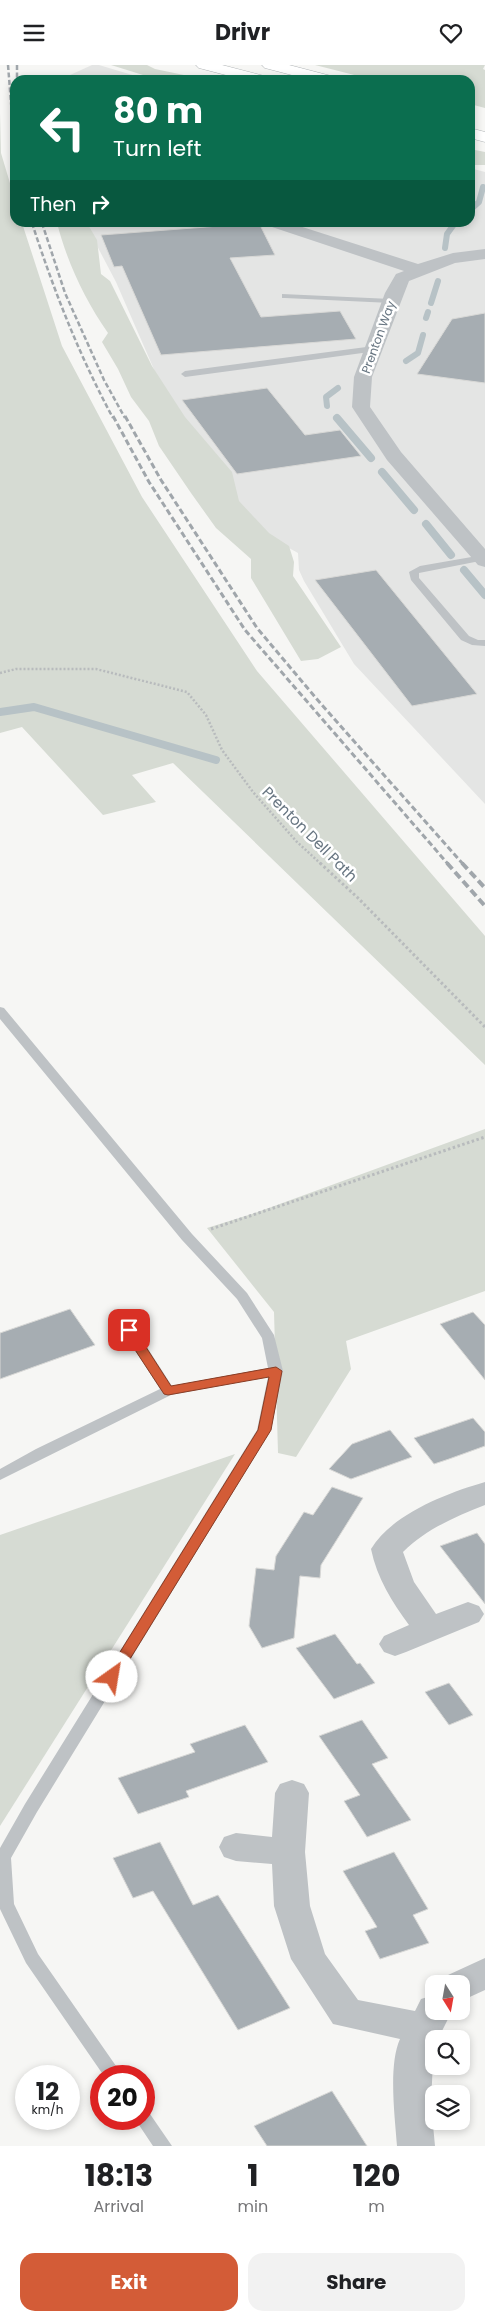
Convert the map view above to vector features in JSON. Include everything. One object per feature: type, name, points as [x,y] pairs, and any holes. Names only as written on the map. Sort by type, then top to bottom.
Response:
[{"type":"highway","points":[[204,65],[243,75]]},
{"type":"highway","points":[[270,65],[310,75]]},
{"type":"street","points":[[287,227],[419,270]]},
{"type":"street","name":"Prenton Way","points":[[484,560],[394,456],[361,407],[363,377],[391,301],[402,278],[453,258],[485,254]]},
{"type":"street","points":[[431,1630],[400,1589],[390,1567],[387,1549],[407,1529],[443,1510],[485,1493]]},
{"type":"street","points":[[395,1644],[468,1614]]},
{"type":"street","points":[[292,1793],[288,1853],[292,1906],[309,1959],[346,2013],[381,2021],[425,2019]]},
{"type":"street","points":[[236,1847],[288,1853]]},
{"type":"street","points":[[470,1981],[485,1973]]},
{"type":"street","points":[[416,2146],[412,2104],[414,2049],[428,2020]]},
{"type":"lane","points":[[285,296],[391,301]]},
{"type":"lane","points":[[185,374],[374,349]]},
{"type":"lane","points":[[484,560],[420,569],[414,572],[414,578],[465,638],[476,643],[485,643]]},
{"type":"lane","points":[[0,1011],[187,1237],[242,1296],[269,1338],[276,1371],[264,1430],[4,1849],[6,1904],[32,1958],[106,2065]]},
{"type":"lane","points":[[129,1330],[168,1391]]},
{"type":"lane","points":[[0,1475],[41,1452],[168,1391],[276,1371]]},
{"type":"lane","points":[[152,2130],[163,2146]]},
{"type":"path","name":"Prenton Dell Path","points":[[0,673],[16,669],[96,669],[187,692],[206,715],[222,750],[252,792],[296,841],[358,898],[485,1027]]},
{"type":"path","points":[[187,1237],[485,1137]]},
{"type":"shaded area","points":[[92,65],[99,65],[132,75],[70,75]]},
{"type":"shaded area","points":[[111,65],[147,65],[155,69],[184,75],[143,75]]},
{"type":"shaded area","points":[[315,65],[485,65],[483,69],[485,70],[485,108],[475,105],[475,75],[354,75]]},
{"type":"shaded area","points":[[0,113],[1,153],[10,183],[10,227],[23,227],[62,346],[142,497],[257,671],[485,936],[485,1065],[173,763],[132,775],[156,802],[103,815],[22,727],[0,733]]},
{"type":"shaded area","points":[[475,150],[485,152],[485,165],[475,165]]},
{"type":"shaded area","points":[[475,169],[485,172],[485,804],[354,664],[304,581],[299,570],[298,553],[227,514],[166,397],[116,282],[87,227],[475,227]]},
{"type":"shaded area","points":[[58,227],[89,227],[97,240],[101,274],[110,281],[152,366],[185,417],[232,472],[239,501],[269,533],[289,546],[294,562],[293,576],[341,647],[318,659],[301,661],[251,578],[251,559],[216,528],[159,446],[149,421],[131,397],[118,369],[102,342],[108,333],[78,280]]},
{"type":"shaded area","points":[[485,1129],[485,1291],[346,1341],[351,1369],[296,1457],[278,1453],[274,1312],[207,1228],[255,1213]]},
{"type":"shaded area","points":[[235,1454],[0,1826],[0,1535]]},
{"type":"building","points":[[206,227],[261,227],[275,255],[230,258],[261,317],[340,311],[356,339],[161,355],[122,266],[114,267],[101,235]]},
{"type":"building","points":[[485,313],[485,383],[417,374],[452,319]]},
{"type":"building","points":[[267,388],[305,435],[340,430],[361,456],[237,474],[182,400]]},
{"type":"building","points":[[376,570],[477,694],[412,706],[315,580]]},
{"type":"building","points":[[70,1309],[95,1345],[0,1379],[0,1333]]},
{"type":"building","points":[[473,1312],[485,1325],[485,1380],[440,1324]]},
{"type":"building","points":[[473,1418],[485,1432],[485,1446],[449,1459],[434,1464],[414,1438]]},
{"type":"building","points":[[390,1430],[412,1457],[351,1479],[329,1469],[352,1444]]},
{"type":"building","points":[[332,1487],[363,1498],[321,1565],[320,1578],[300,1576],[294,1638],[262,1648],[249,1626],[256,1568],[274,1570],[276,1556],[304,1512],[313,1515]]},
{"type":"building","points":[[477,1533],[485,1544],[485,1604],[440,1546]]},
{"type":"building","points":[[335,1634],[357,1664],[360,1663],[375,1683],[334,1699],[296,1648]]},
{"type":"building","points":[[449,1683],[473,1715],[449,1725],[425,1692]]},
{"type":"building","points":[[362,1720],[388,1758],[372,1764],[411,1820],[367,1837],[344,1801],[360,1795],[319,1736]]},
{"type":"building","points":[[245,1725],[268,1762],[186,1791],[189,1797],[138,1814],[118,1778],[195,1752],[190,1744]]},
{"type":"building","points":[[160,1842],[193,1905],[218,1895],[290,2008],[238,2030],[153,1891],[133,1898],[113,1858]]},
{"type":"building","points":[[394,1852],[428,1909],[413,1915],[429,1943],[380,1959],[365,1931],[377,1927],[343,1871]]},
{"type":"building","points":[[332,2091],[367,2146],[267,2146],[254,2126]]},
{"type":"waterway","points":[[475,206],[479,202],[483,187]]},
{"type":"waterway","points":[[445,248],[447,234],[452,227]]},
{"type":"waterway","points":[[431,303],[438,281]]},
{"type":"waterway","points":[[426,318],[428,312]]},
{"type":"waterway","points":[[406,361],[418,353],[423,335]]},
{"type":"waterway","points":[[327,406],[326,397],[338,388]]},
{"type":"waterway","points":[[337,418],[371,458]]},
{"type":"waterway","points":[[382,472],[414,510]]},
{"type":"waterway","points":[[426,524],[451,555]]},
{"type":"waterway","points":[[464,570],[485,595]]},
{"type":"waterway","points":[[0,712],[34,707],[216,760]]},
{"type":"railway","points":[[8,65],[10,90]]},
{"type":"railway","points":[[17,65],[17,75]]},
{"type":"railway","points":[[33,227],[68,322],[89,371],[113,418]]},
{"type":"railway","points":[[43,227],[65,293],[104,380],[125,418]]},
{"type":"railway","points":[[113,416],[149,482],[245,630],[448,864]]},
{"type":"railway","points":[[125,416],[161,480],[257,628],[321,704],[463,864]]},
{"type":"railway","points":[[447,863],[485,906]]},
{"type":"railway","points":[[462,863],[485,888]]},
{"type":"route","points":[[112,1677],[264,1430],[276,1371],[168,1391],[129,1330]]}]
